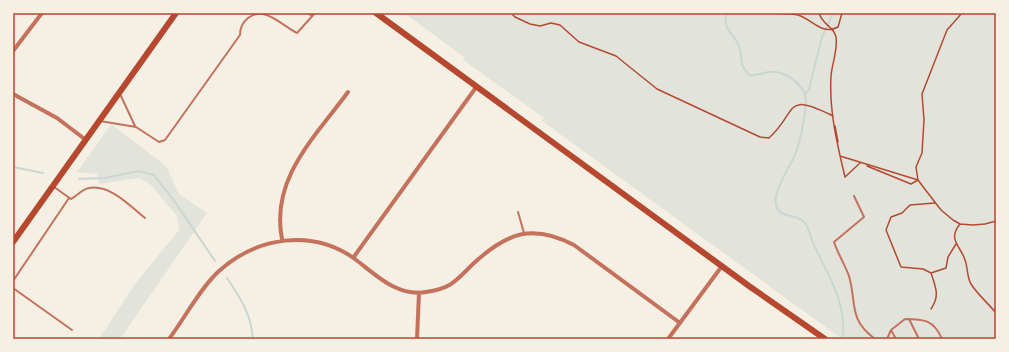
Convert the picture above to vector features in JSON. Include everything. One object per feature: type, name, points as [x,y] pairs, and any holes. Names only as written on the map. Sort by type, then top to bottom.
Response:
[{"type":"main road","points":[[13,242],[176,13]]},
{"type":"main road","points":[[376,13],[722,266],[825,339]]},
{"type":"street","points":[[13,51],[40,15],[34,13]]},
{"type":"street","points":[[353,258],[477,86]]},
{"type":"street","points":[[282,239],[279,211],[282,194],[288,178],[296,163],[348,92]]},
{"type":"street","points":[[13,94],[57,118],[86,140]]},
{"type":"street","points":[[169,339],[218,272],[249,250],[282,239],[307,240],[333,248],[353,258],[395,288],[419,293],[447,287],[463,275],[494,246],[509,238],[541,232],[574,245],[680,323]]},
{"type":"street","points":[[668,339],[722,266]]},
{"type":"street","points":[[417,339],[419,293]]},
{"type":"lane","points":[[308,13],[312,16]]},
{"type":"lane","points":[[100,121],[136,127],[159,142],[165,140],[240,35],[241,27],[248,18],[256,14],[266,14],[297,33],[315,13]]},
{"type":"lane","points":[[119,94],[136,127]]},
{"type":"lane","points":[[53,186],[69,198]]},
{"type":"lane","points":[[13,281],[69,198],[70,199],[90,188],[102,188],[113,193],[145,218]]},
{"type":"lane","points":[[854,196],[864,217],[834,242],[849,276],[854,313],[864,330],[875,339]]},
{"type":"lane","points":[[518,212],[524,234]]},
{"type":"lane","points":[[13,273],[16,276]]},
{"type":"lane","points":[[13,288],[72,330]]},
{"type":"lane","points":[[887,339],[891,330],[905,319],[923,319],[937,328],[942,339]]},
{"type":"lane","points":[[909,319],[919,339]]},
{"type":"lane","points":[[891,330],[896,339]]},
{"type":"path","points":[[511,13],[515,17],[530,24],[540,26],[551,23],[560,25],[579,42],[616,56],[658,89],[760,137],[769,138],[791,108],[797,104],[809,106],[833,116]]},
{"type":"path","points":[[769,13],[798,15],[821,29],[834,30],[838,27],[842,13]]},
{"type":"path","points":[[818,13],[821,21],[834,30],[836,38],[831,77],[834,132],[845,177],[860,163]]},
{"type":"path","points":[[962,13],[947,30],[922,94],[924,120],[922,152],[916,167],[918,180],[946,215],[960,224],[985,224],[996,221]]},
{"type":"path","points":[[840,156],[918,180]]},
{"type":"path","points":[[860,163],[911,184],[918,180]]},
{"type":"path","points":[[931,309],[936,301],[936,288],[931,273],[923,269],[901,268],[886,230],[891,217],[902,213],[910,205],[935,203]]},
{"type":"path","points":[[960,224],[955,231],[956,244],[965,259],[971,284],[996,313]]},
{"type":"path","points":[[931,273],[946,268],[948,257],[956,244]]},
{"type":"shaded area","points":[[404,13],[996,13],[996,339],[842,339],[542,121],[544,118],[463,60],[464,57]]},
{"type":"shaded area","points":[[111,124],[166,166],[179,194],[207,213],[120,339],[99,339],[135,284],[179,230],[177,216],[150,184],[139,178],[99,184],[97,174],[77,172]]},
{"type":"waterway","points":[[726,13],[726,25],[737,42],[745,71],[749,75],[769,72],[780,73],[796,81],[805,95],[806,101],[803,125],[799,142],[795,155],[779,186],[776,205],[781,212],[802,220],[808,228],[813,242],[836,290],[842,314],[842,339]]},
{"type":"waterway","points":[[805,95],[809,89],[822,37],[833,13]]},
{"type":"waterway","points":[[13,167],[43,173]]},
{"type":"waterway","points":[[79,179],[105,178],[139,171],[154,175],[175,202],[215,261]]},
{"type":"waterway","points":[[227,278],[248,314],[253,339]]}]
